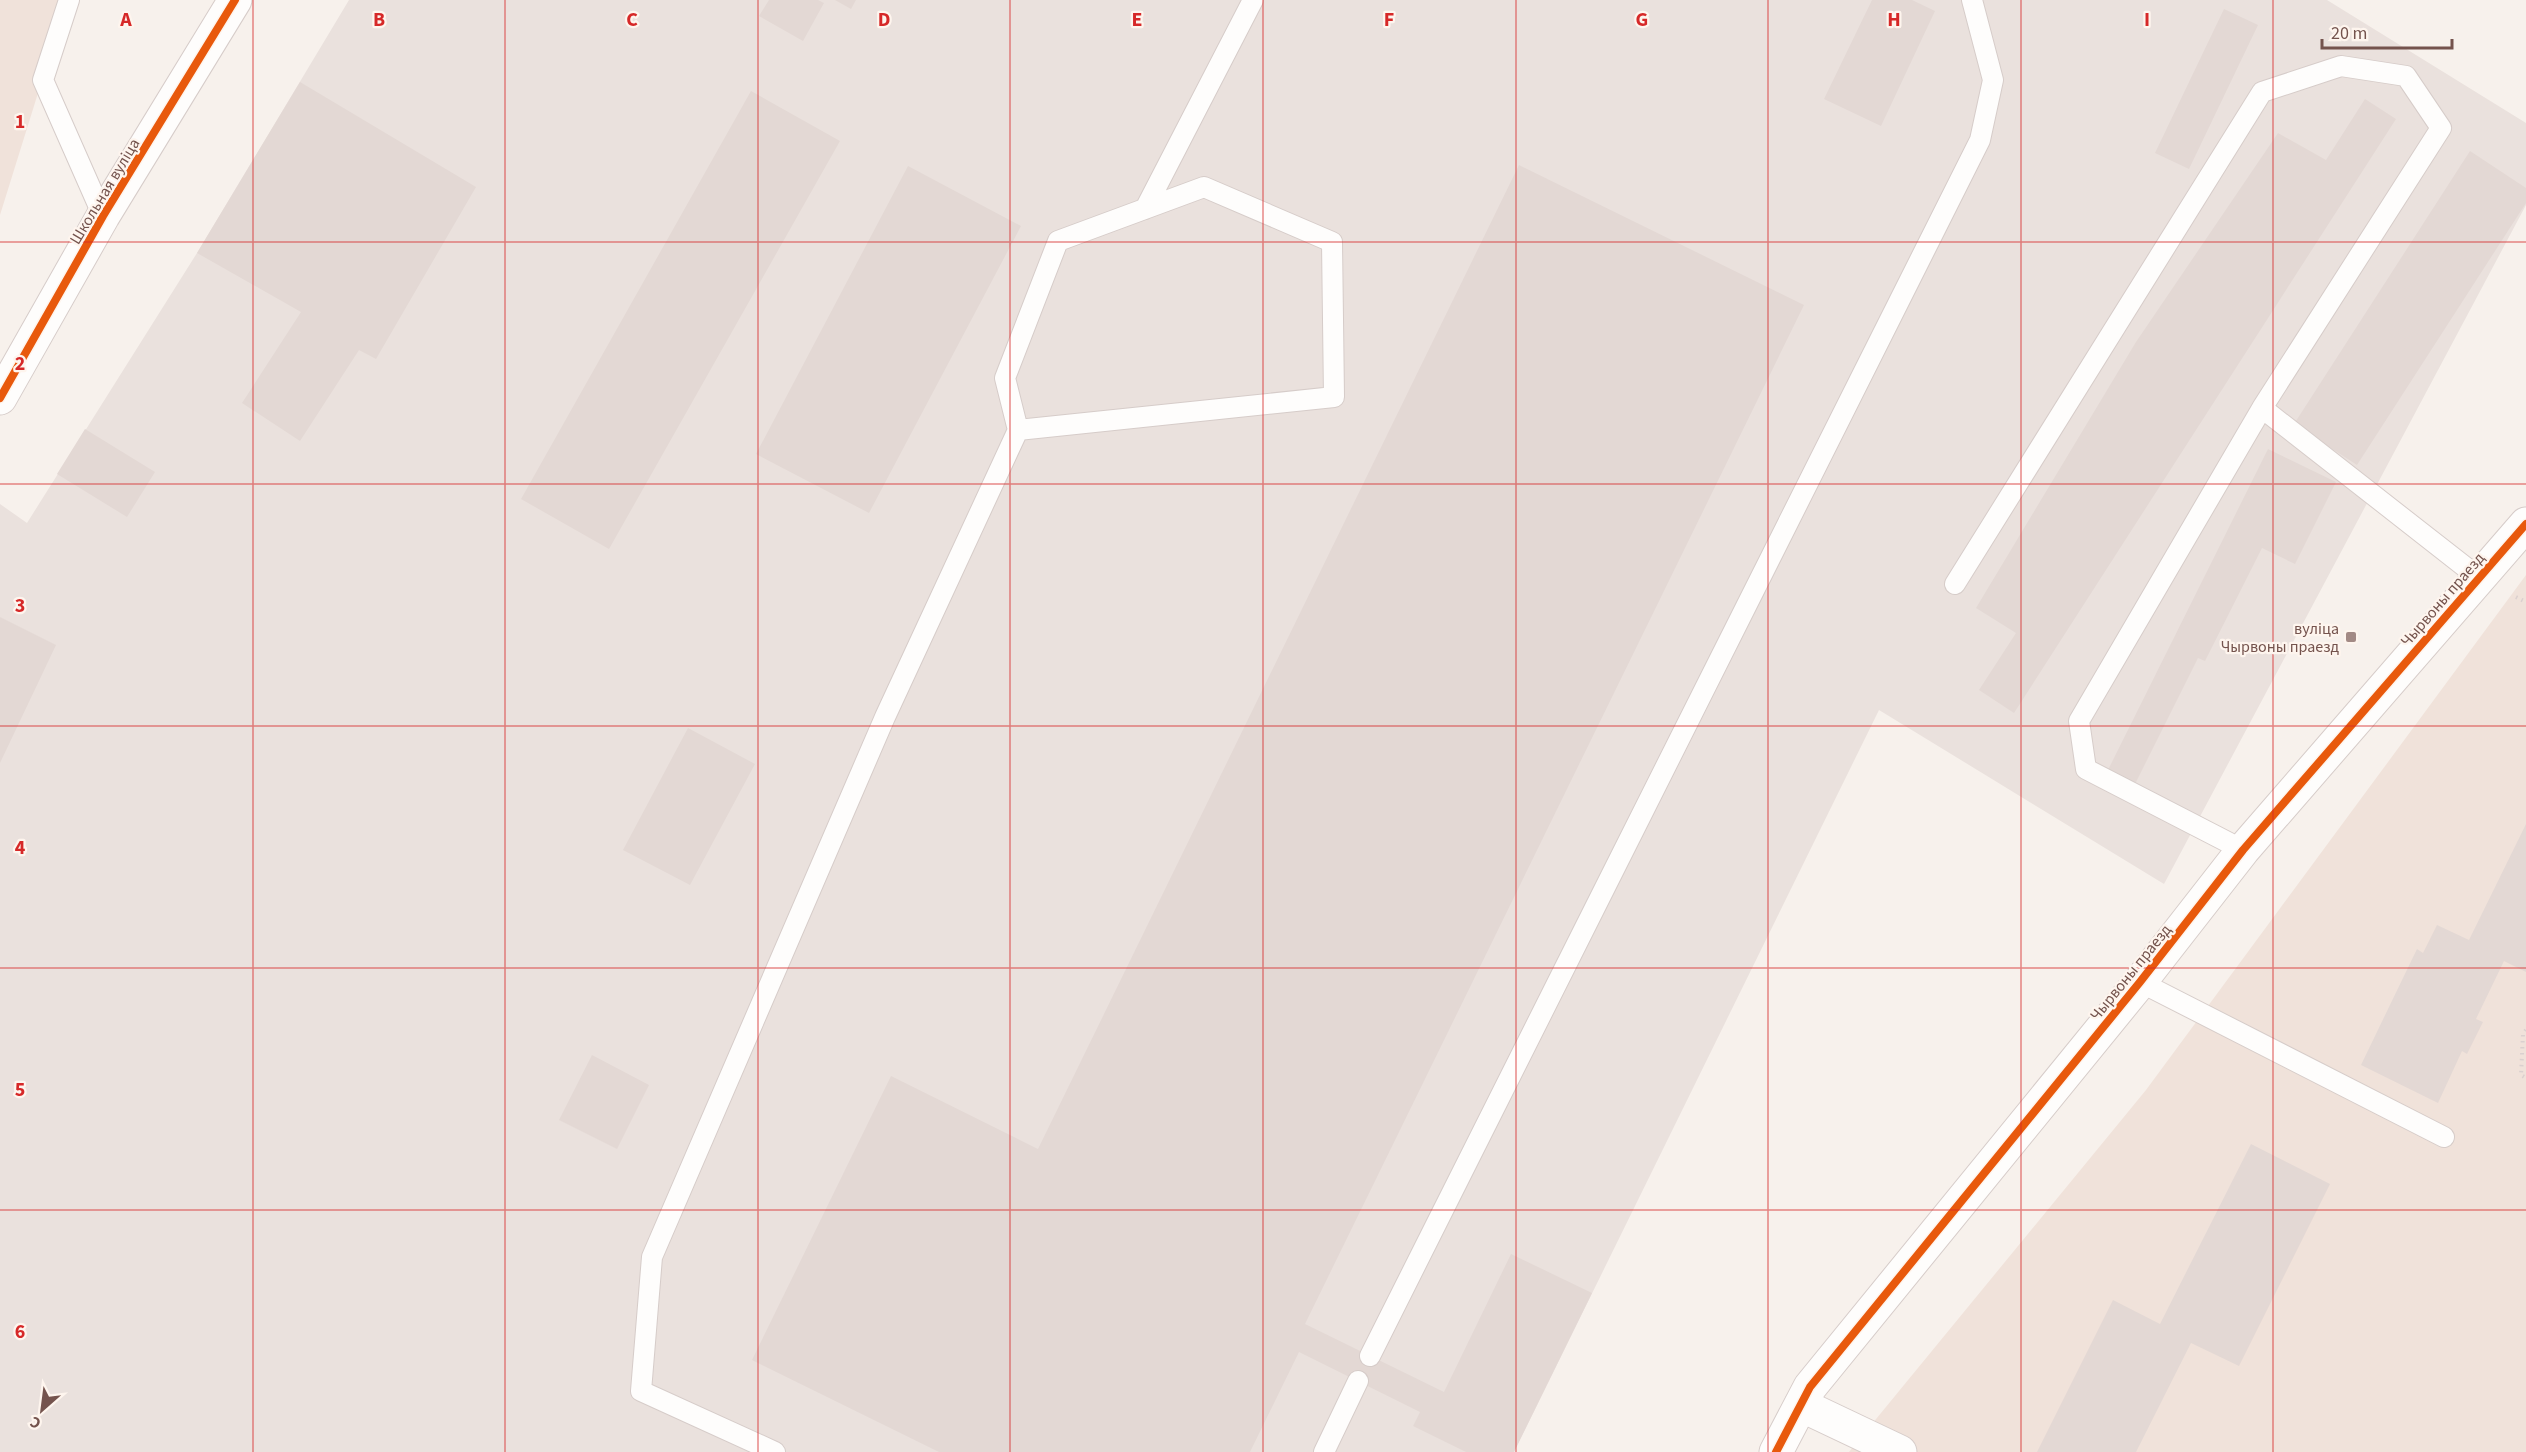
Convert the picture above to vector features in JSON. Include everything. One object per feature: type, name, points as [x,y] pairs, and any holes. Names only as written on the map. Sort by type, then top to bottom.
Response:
[{"type":"street","name":"Школьная вуліца","points":[[0,398],[103,216],[235,0]]},
{"type":"street","name":"Чырвоны праезд","points":[[1776,1452],[1810,1387],[2140,982],[2243,850],[2526,524]]},
{"type":"street","points":[[1801,1405],[1900,1452]]},
{"type":"lane","points":[[69,0],[43,80],[103,216]]},
{"type":"lane","points":[[1145,209],[1253,0]]},
{"type":"lane","points":[[1370,1356],[1980,140],[1993,80],[1972,0]]},
{"type":"lane","points":[[1955,584],[2262,93],[2341,66],[2406,76],[2441,128],[2262,408],[2079,721],[2086,769],[2243,850]]},
{"type":"lane","points":[[775,1452],[641,1391],[652,1257],[885,717],[1018,430],[1005,378],[1058,241],[1204,187],[1332,242],[1334,398],[1018,430]]},
{"type":"lane","points":[[2262,408],[2478,577]]},
{"type":"lane","points":[[2140,982],[2444,1137]]},
{"type":"lane","points":[[1324,1452],[1358,1381]]},
{"type":"path","points":[[2526,1030],[2523,1034],[2521,1075],[2526,1078]]},
{"type":"shaded area","points":[[0,0],[67,0],[0,215]]},
{"type":"shaded area","points":[[349,0],[2327,0],[2526,123],[2526,205],[2164,884],[1879,710],[1514,1452],[0,1452],[0,504],[27,523],[197,253]]},
{"type":"shaded area","points":[[2526,575],[2526,1452],[1849,1452],[2146,1090]]},
{"type":"building","points":[[769,0],[818,0],[824,3],[803,41],[759,16]]},
{"type":"building","points":[[835,0],[856,0],[851,9]]},
{"type":"building","points":[[1872,0],[1912,0],[1935,11],[1881,126],[1824,99]]},
{"type":"building","points":[[2224,9],[2258,25],[2189,169],[2155,153]]},
{"type":"building","points":[[300,82],[476,187],[376,359],[359,350],[300,441],[242,403],[301,312],[197,253]]},
{"type":"building","points":[[751,91],[840,141],[609,549],[521,499]]},
{"type":"building","points":[[2365,99],[2396,119],[2014,713],[1979,690],[2016,633],[1976,608],[2136,342],[2278,133],[2326,160]]},
{"type":"building","points":[[2470,151],[2526,188],[2526,203],[2357,465],[2294,424]]},
{"type":"building","points":[[1519,165],[1804,305],[1305,1324],[1444,1392],[1511,1254],[1592,1293],[1514,1452],[1466,1452],[1413,1426],[1420,1412],[1299,1352],[1250,1452],[939,1452],[752,1360],[891,1076],[1038,1149]]},
{"type":"building","points":[[908,166],[1021,226],[869,513],[756,454]]},
{"type":"building","points":[[85,429],[155,472],[127,517],[57,474]]},
{"type":"building","points":[[2268,449],[2336,482],[2295,564],[2262,548],[2205,661],[2198,658],[2135,784],[2108,770]]},
{"type":"building","points":[[0,617],[56,645],[0,763]]},
{"type":"building","points":[[688,728],[755,764],[690,885],[623,850]]},
{"type":"building","points":[[2526,824],[2526,972],[2504,961],[2476,1019],[2483,1022],[2467,1054],[2462,1051],[2438,1103],[2361,1065],[2417,949],[2423,953],[2437,925],[2469,940]]},
{"type":"building","points":[[592,1055],[649,1085],[617,1149],[559,1120]]},
{"type":"building","points":[[2251,1144],[2330,1184],[2239,1366],[2191,1343],[2136,1452],[2037,1452],[2113,1300],[2160,1324]]},
{"type":"cycle path","points":[[0,398],[103,216],[235,0]]},
{"type":"cycle path","points":[[1776,1452],[1810,1387],[2140,982],[2243,850],[2526,524]]},
{"type":"place","name":"вуліца Чырвоны праезд","points":[[2351,637]]}]
